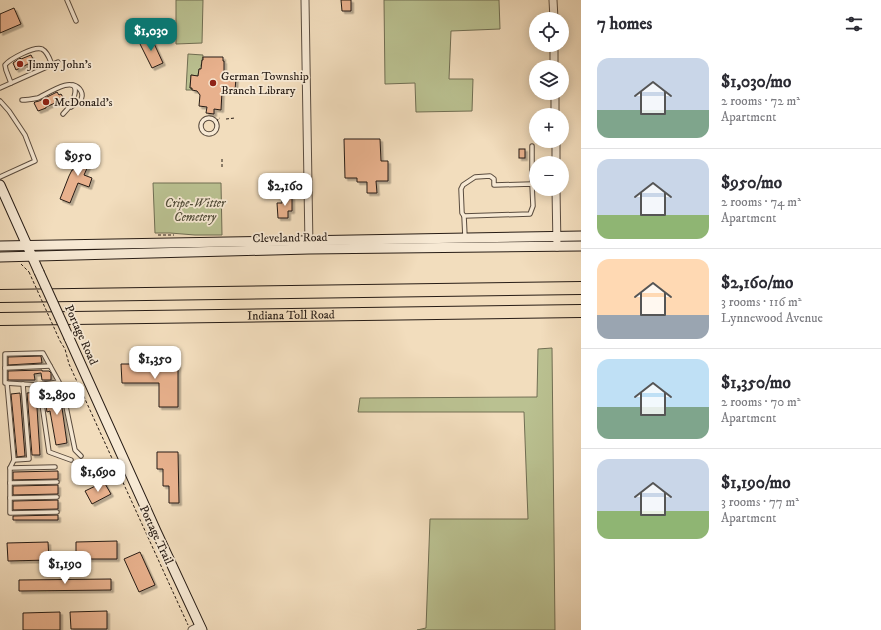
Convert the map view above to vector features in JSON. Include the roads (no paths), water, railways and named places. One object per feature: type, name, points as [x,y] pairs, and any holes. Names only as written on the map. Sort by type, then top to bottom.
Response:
[{"type":"highway","name":"Indiana Toll Road","points":[[0,296],[581,288]]},
{"type":"highway","name":"Indiana Toll Road","points":[[0,319],[581,311]]},
{"type":"main road","name":"Portage Road","points":[[0,185],[39,272],[65,340],[201,628]]},
{"type":"main road","name":"Cleveland Road","points":[[0,246],[581,236]]},
{"type":"main road","name":"Cleveland Road","points":[[0,257],[581,246]]},
{"type":"street","points":[[305,0],[309,250]]},
{"type":"street","points":[[554,0],[554,12]]},
{"type":"street","points":[[556,196],[557,246]]},
{"type":"street","points":[[192,630],[201,628]]},
{"type":"lane","points":[[67,0],[76,21]]},
{"type":"lane","points":[[11,83],[5,65],[10,60],[34,49],[41,49],[46,52],[52,65]]},
{"type":"lane","points":[[0,88],[58,62]]},
{"type":"lane","points":[[63,114],[72,104],[75,93],[75,88],[71,84]]},
{"type":"lane","points":[[22,100],[38,98],[60,87],[71,84],[79,88],[82,97],[79,102],[68,109]]},
{"type":"lane","points":[[0,101],[9,111],[25,135],[35,161],[0,176]]},
{"type":"lane","points":[[210,117],[217,122],[217,127],[214,132],[208,134],[203,131],[201,126],[202,121],[210,117]]},
{"type":"lane","points":[[465,238],[464,216],[462,213],[462,185],[475,177],[490,176],[494,179],[494,185],[529,184]]},
{"type":"lane","points":[[464,216],[530,214],[533,206],[533,196]]},
{"type":"lane","points":[[7,383],[37,385],[59,382],[43,353],[5,354],[5,383],[7,383],[14,460],[10,468],[10,513],[57,512]]},
{"type":"lane","points":[[5,368],[50,366]]},
{"type":"lane","points":[[14,460],[29,459],[23,384]]},
{"type":"lane","points":[[37,385],[40,390],[50,452],[71,460]]},
{"type":"lane","points":[[62,387],[75,450],[81,456]]},
{"type":"lane","points":[[10,468],[55,467]]},
{"type":"lane","points":[[10,483],[57,482]]},
{"type":"lane","points":[[10,498],[57,497]]},
{"type":"place","name":"Jimmy John's","points":[[20,64]]},
{"type":"place","name":"German Township Branch Library","points":[[213,83]]},
{"type":"place","name":"McDonald's","points":[[46,102]]},
{"type":"park label","name":"Cripe-Witter Cemetery","points":[[195,210]]}]
